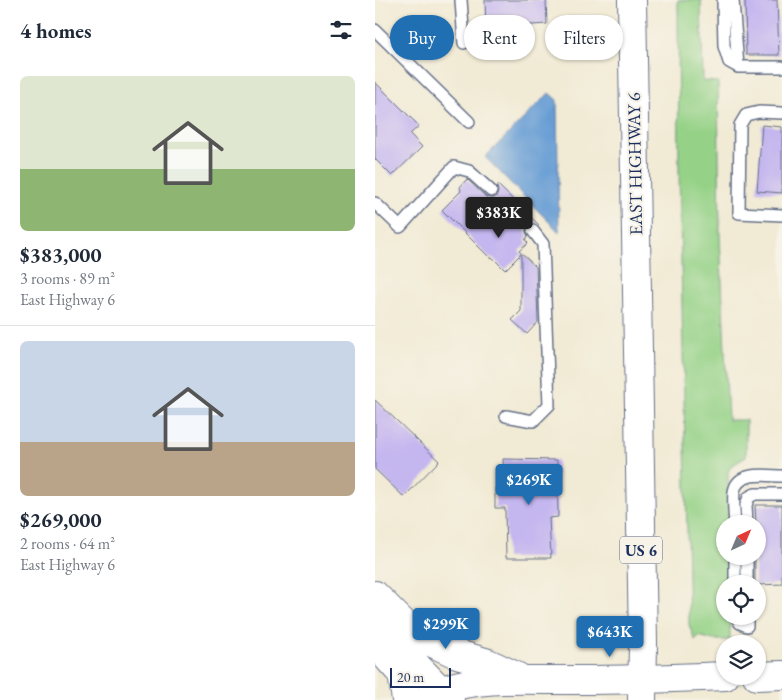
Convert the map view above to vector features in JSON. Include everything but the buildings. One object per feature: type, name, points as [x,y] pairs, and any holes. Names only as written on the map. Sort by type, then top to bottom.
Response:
[{"type":"main road","name":"EAST HIGHWAY 6","points":[[632,0],[642,689]]},
{"type":"main road","points":[[375,595],[410,630],[426,657],[440,698]]},
{"type":"main road","points":[[375,623],[440,698]]},
{"type":"main road","points":[[410,630],[440,647],[461,656],[488,663],[524,680]]},
{"type":"main road","points":[[375,635],[385,655],[401,674],[406,700]]},
{"type":"main road","points":[[766,676],[782,675]]},
{"type":"main road","points":[[440,698],[465,684],[479,682],[580,680],[642,689],[716,677]]},
{"type":"lane","points":[[461,0],[464,43]]},
{"type":"lane","points":[[723,0],[724,46],[729,62],[738,66],[782,67]]},
{"type":"lane","points":[[733,0],[738,66]]},
{"type":"lane","points":[[375,30],[469,122]]},
{"type":"lane","points":[[782,113],[759,112],[746,116],[740,125],[739,213],[782,215]]},
{"type":"lane","points":[[375,203],[400,227],[454,167],[469,171],[491,191]]},
{"type":"lane","points":[[506,416],[533,422],[549,405],[543,244],[533,231]]},
{"type":"lane","points":[[735,515],[734,490],[740,480],[749,476],[782,476]]},
{"type":"lane","points":[[747,515],[746,505],[749,498],[755,494],[782,494]]},
{"type":"green space","points":[[678,0],[701,0],[703,81],[718,82],[720,235],[728,420],[746,420],[746,457],[731,466],[728,472],[729,515],[716,515],[716,565],[730,565],[730,575],[716,575],[716,625],[730,625],[730,635],[716,635],[716,640],[699,636],[695,640],[689,625],[679,170]]},
{"type":"water","points":[[549,93],[557,100],[559,232],[485,157]]}]
